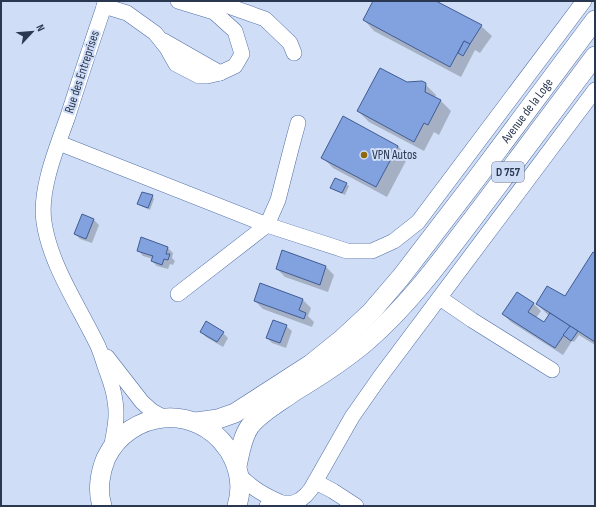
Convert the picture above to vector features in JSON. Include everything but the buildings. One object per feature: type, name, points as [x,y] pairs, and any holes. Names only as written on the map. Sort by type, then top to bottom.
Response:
[{"type":"main road","name":"Avenue de la Loge","points":[[196,422],[218,419],[235,413],[311,364],[353,330],[371,312],[401,277],[477,178],[595,20]]},
{"type":"main road","name":"Avenue de la Loge","points":[[238,471],[245,434],[256,420],[279,402],[347,357],[386,323],[419,287],[452,246],[595,56]]},
{"type":"main road","points":[[102,506],[100,484],[103,466],[111,449],[121,437],[134,427],[148,421],[163,418],[180,418],[196,422],[214,433],[228,448],[238,471],[240,498],[237,506]]},
{"type":"street","points":[[105,4],[127,14],[155,33],[167,48],[176,64],[199,76],[220,73],[235,66],[242,54],[235,31],[214,12],[178,1]]},
{"type":"street","points":[[214,1],[265,19],[290,43],[294,53]]},
{"type":"street","points":[[59,143],[267,225],[347,251],[372,251],[394,241],[418,222],[584,1]]},
{"type":"street","name":"Rue des Entreprises","points":[[98,345],[57,266],[50,248],[43,221],[47,180],[105,4]]},
{"type":"street","points":[[238,471],[250,486],[266,496],[274,505],[293,503],[306,495],[316,482],[352,417],[380,377],[595,90]]},
{"type":"street","points":[[178,294],[267,225],[278,200],[298,123]]},
{"type":"street","points":[[440,298],[472,320],[552,370]]},
{"type":"street","points":[[98,345],[142,402],[163,418]]},
{"type":"street","points":[[98,345],[115,401],[115,429],[111,449]]},
{"type":"street","points":[[316,482],[356,506]]},
{"type":"place","name":"VPN Autos","points":[[364,155]]}]
